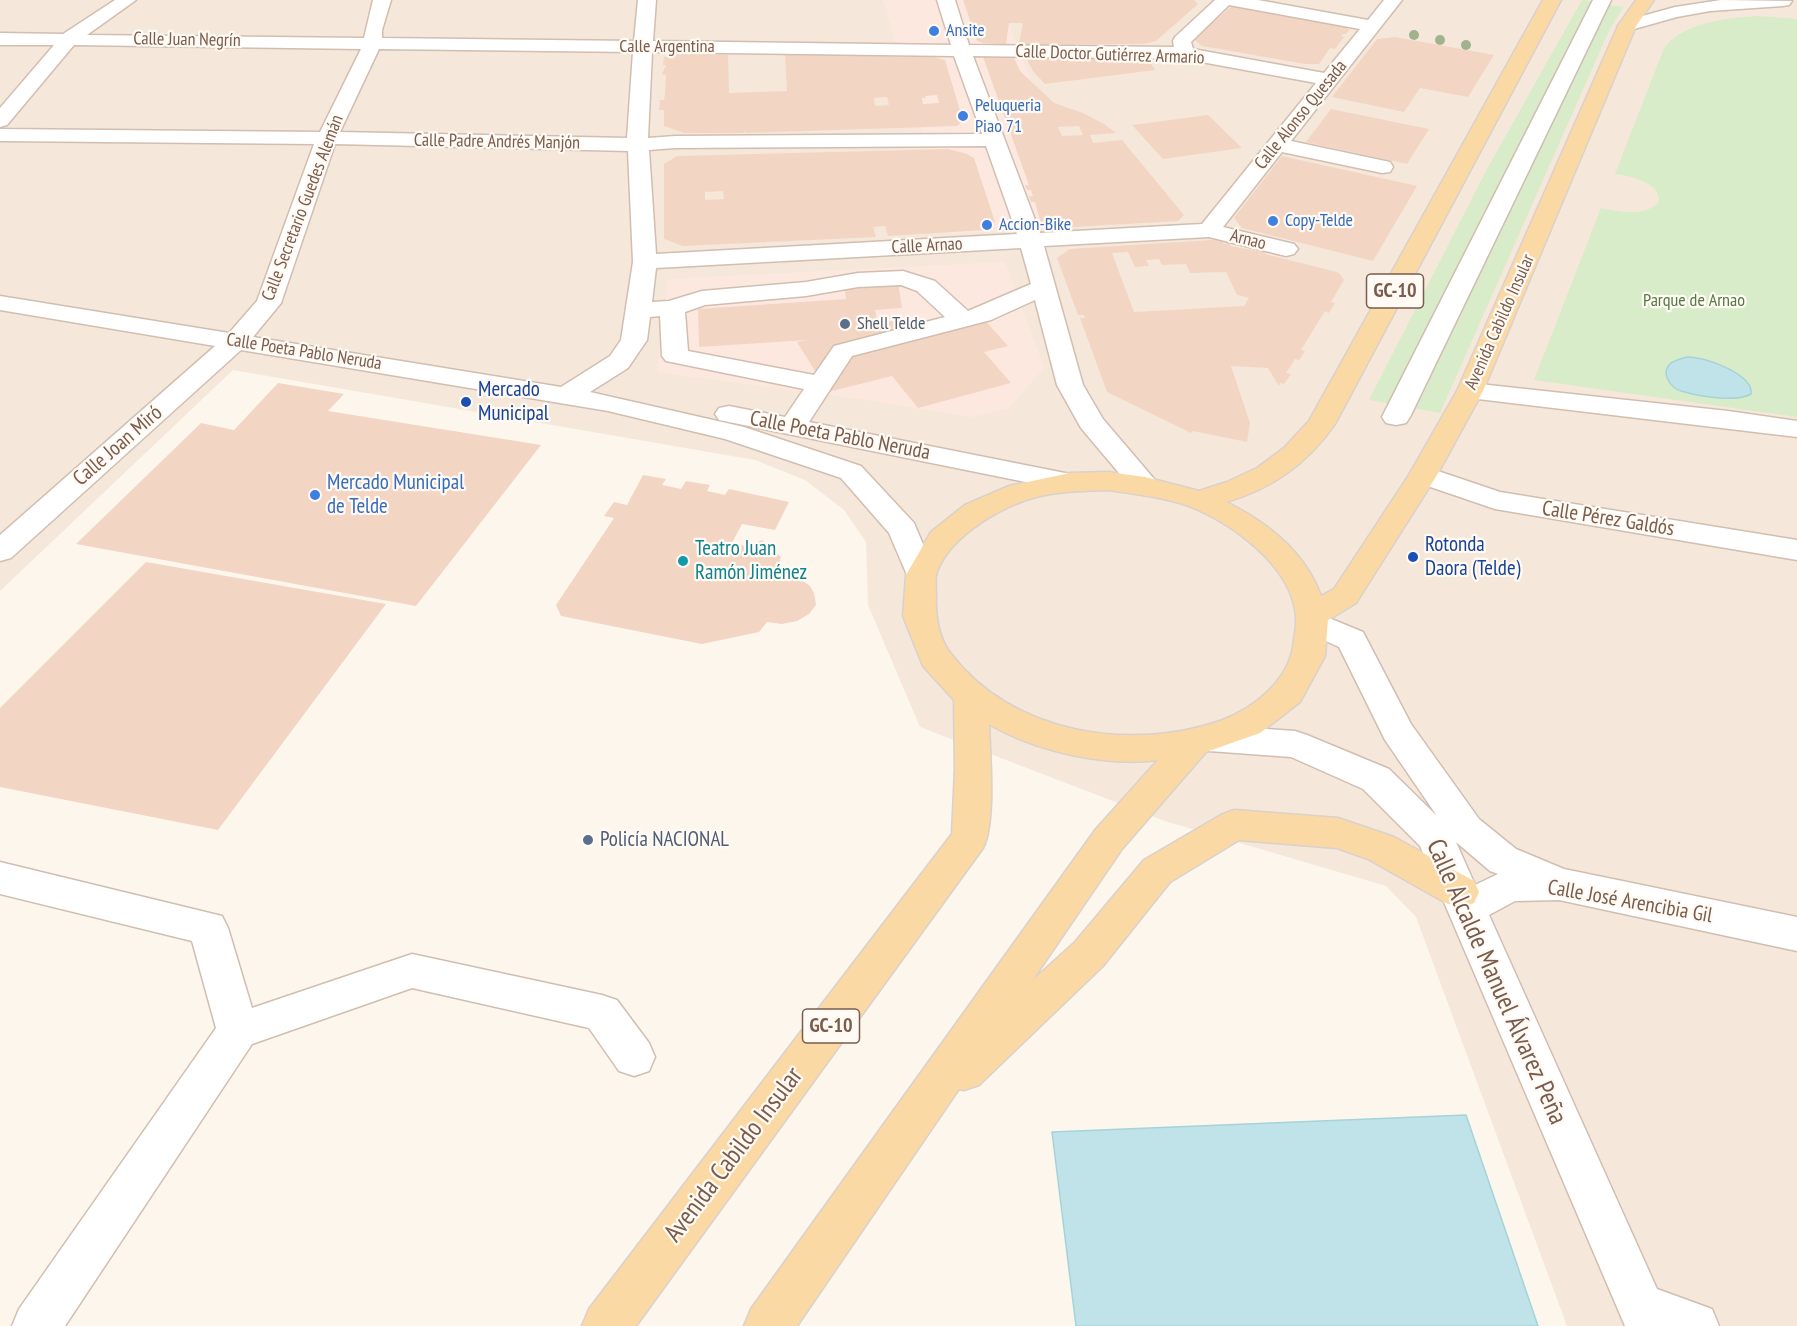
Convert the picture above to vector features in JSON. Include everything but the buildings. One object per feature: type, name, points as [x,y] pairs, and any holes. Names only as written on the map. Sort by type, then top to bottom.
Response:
[{"type":"main road","name":"GC-10","points":[[1199,500],[1236,491],[1272,472],[1298,453],[1321,424],[1552,0]]},
{"type":"main road","name":"Avenida Cabildo Insular","points":[[1312,618],[1345,596],[1423,475],[1470,391],[1627,26],[1645,0]]},
{"type":"main road","name":"GC-10","points":[[1108,481],[1145,486],[1199,500],[1241,520],[1275,548],[1300,580],[1312,618],[1309,656],[1288,693],[1248,724],[1202,741],[1135,750],[1074,743],[1017,724],[971,697],[935,658],[919,616],[921,575],[942,539],[975,512],[1019,492],[1070,482],[1108,481]]},
{"type":"main road","name":"Avenida Cabildo Insular","points":[[606,1326],[970,838],[973,769],[971,697]]},
{"type":"main road","name":"GC-10","points":[[768,1326],[1109,839],[1202,741]]},
{"type":"main road","points":[[914,1118],[1089,954],[1157,871],[1234,825],[1338,833],[1381,848],[1463,900]]},
{"type":"street","points":[[0,120],[70,38],[127,0]]},
{"type":"street","name":"Calle Secretario Guedes Alemán","points":[[236,341],[268,303],[327,138],[373,43],[382,0]]},
{"type":"street","points":[[566,396],[619,362],[634,340],[645,262],[638,124],[647,0]]},
{"type":"street","points":[[946,0],[962,51],[1031,240],[1071,385],[1091,422],[1145,486]]},
{"type":"street","points":[[1185,53],[1182,41],[1227,0],[1372,26]]},
{"type":"street","name":"Calle Alonso Quesada","points":[[1209,230],[1394,0]]},
{"type":"street","points":[[1396,417],[1602,0]]},
{"type":"street","points":[[1627,26],[1675,12],[1710,6],[1786,1]]},
{"type":"street","name":"Calle Juan Negrín","points":[[0,39],[373,43]]},
{"type":"street","name":"Calle Argentina","points":[[373,43],[962,51]]},
{"type":"street","name":"Calle Doctor Gutiérrez Armario","points":[[962,51],[1185,53],[1329,80]]},
{"type":"street","name":"Calle Padre Andrés Manjón","points":[[0,135],[327,138],[639,145],[675,142],[995,140]]},
{"type":"street","points":[[1278,145],[1382,167]]},
{"type":"street","name":"Calle Arnao","points":[[645,262],[1209,230]]},
{"type":"street","name":"Arnao","points":[[1209,230],[1287,249]]},
{"type":"street","points":[[639,310],[672,308],[702,298],[806,289],[858,280],[903,278],[926,286],[973,318],[1017,317],[1053,323]]},
{"type":"street","points":[[792,426],[843,351],[973,318],[1043,287]]},
{"type":"street","name":"Calle Poeta Pablo Neruda","points":[[0,303],[608,403],[734,433],[851,472],[903,530],[921,575]]},
{"type":"street","points":[[672,308],[675,356],[821,384]]},
{"type":"street","name":"Calle Joan Miró","points":[[0,551],[236,341]]},
{"type":"street","points":[[1470,391],[1728,419],[1797,429]]},
{"type":"street","name":"Calle Poeta Pablo Neruda","points":[[608,403],[746,416],[1070,482]]},
{"type":"street","name":"Calle Pérez Galdós","points":[[1423,475],[1495,500],[1797,550]]},
{"type":"street","name":"Calle Alcalde Manuel Álvarez Peña","points":[[1312,618],[1352,640],[1397,730],[1466,829],[1503,860],[1559,884]]},
{"type":"street","name":"Calle Alcalde Manuel Álvarez Peña","points":[[1202,741],[1295,744],[1376,779],[1434,837],[1646,1317]]},
{"type":"street","points":[[0,878],[208,928],[238,1032]]},
{"type":"street","name":"Calle José Arencibia Gil","points":[[1463,900],[1510,886],[1559,884],[1797,934]]},
{"type":"street","points":[[36,1326],[238,1032],[412,970],[602,1013],[634,1057]]},
{"type":"street","points":[[1646,1317],[1695,1326]]},
{"type":"shaded area","points":[[0,0],[1797,0],[1797,1326],[1567,1326],[1416,917],[1386,886],[1165,821],[920,727],[868,605],[866,542],[844,510],[805,480],[755,460],[233,370],[0,591]]},
{"type":"shaded area","points":[[883,0],[999,0],[1088,224],[953,234]]},
{"type":"shaded area","name":"Shell Telde","points":[[1005,262],[1044,368],[1009,408],[972,417],[860,399],[657,372],[668,279]]},
{"type":"green space","points":[[1582,0],[1623,7],[1608,33],[1440,413],[1369,400],[1487,169]]},
{"type":"green space","name":"Parque de Arnao","points":[[1758,16],[1797,19],[1797,417],[1534,380],[1601,208],[1640,212],[1659,202],[1655,189],[1650,185],[1636,178],[1615,174],[1664,48],[1683,32],[1694,27],[1720,20]]},
{"type":"water","points":[[1687,357],[1715,363],[1736,373],[1750,387],[1751,394],[1736,398],[1717,398],[1677,389],[1668,380],[1666,372],[1673,362]]},
{"type":"water","points":[[1466,1115],[1538,1326],[1076,1326],[1052,1132]]},
{"type":"place","name":"Ansite","points":[[934,31]]},
{"type":"place","name":"Peluqueria Piao 71","points":[[963,116]]},
{"type":"place","name":"Copy-Telde","points":[[1273,221]]},
{"type":"place","name":"Accion-Bike","points":[[987,225]]},
{"type":"place","name":"Shell Telde","points":[[845,324]]},
{"type":"place","name":"Mercado Municipal","points":[[466,402]]},
{"type":"place","name":"Mercado Municipal de Telde","points":[[315,495]]},
{"type":"place","name":"Rotonda Daora (Telde)","points":[[1413,557]]},
{"type":"place","name":"Teatro Juan Ramón Jiménez","points":[[683,561]]},
{"type":"place","name":"Policía NACIONAL","points":[[588,840]]}]
